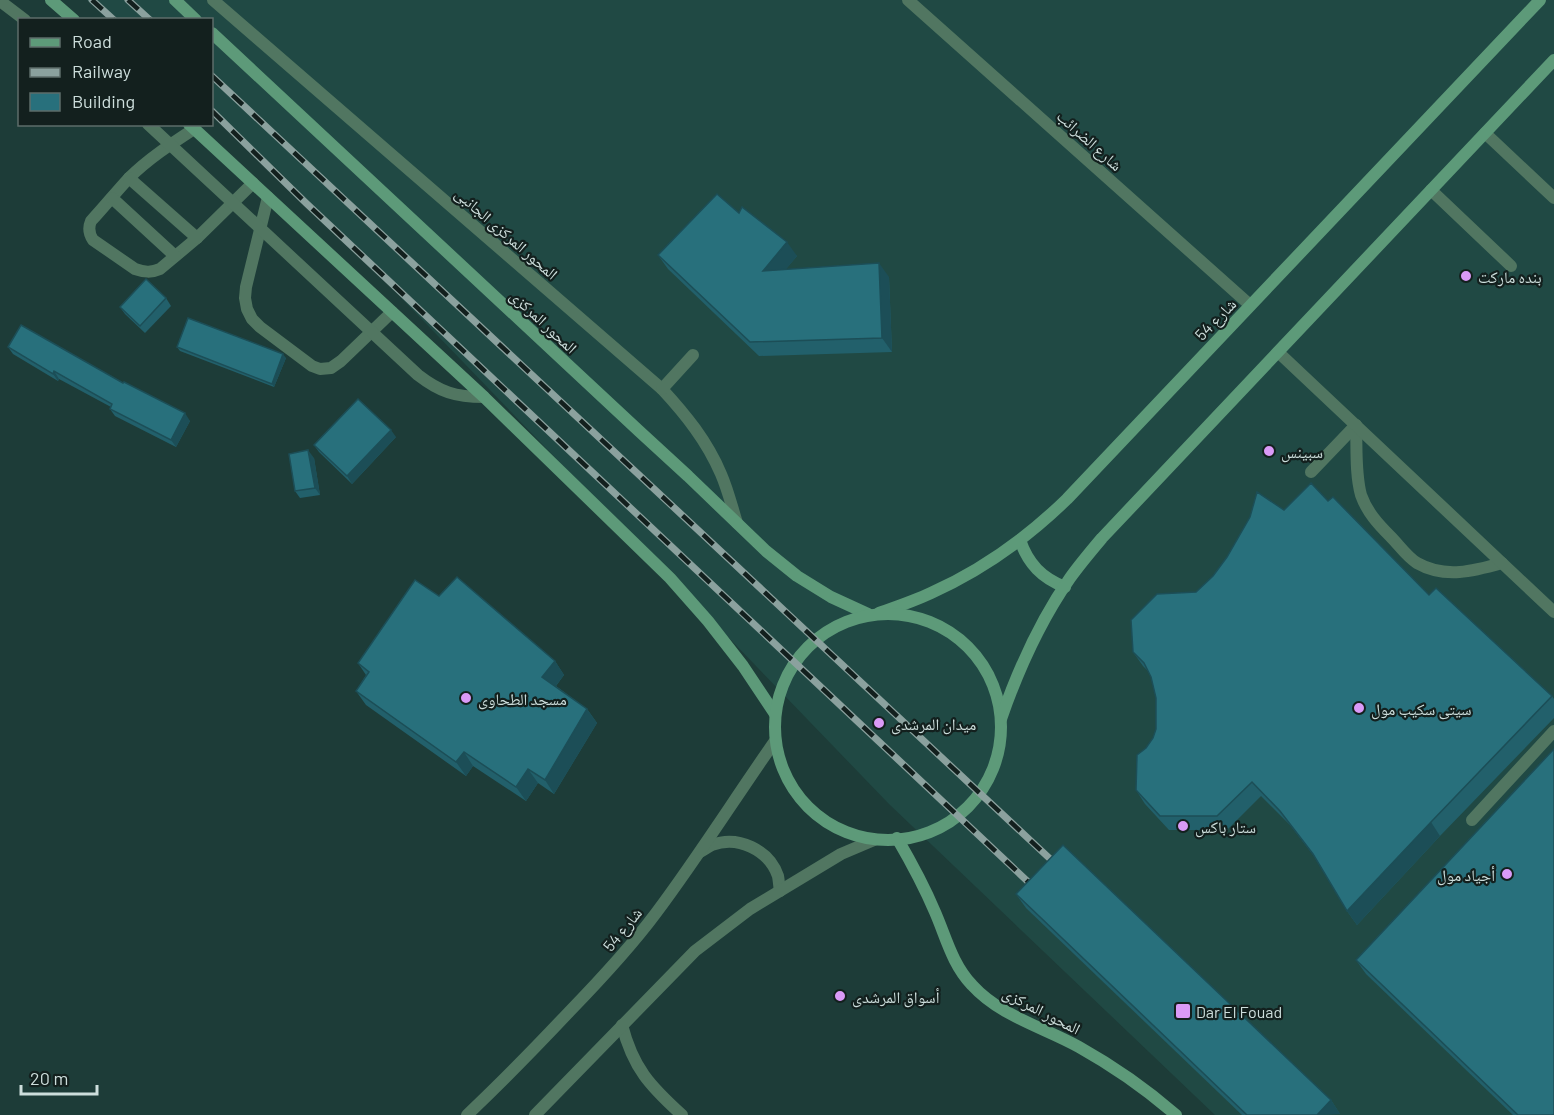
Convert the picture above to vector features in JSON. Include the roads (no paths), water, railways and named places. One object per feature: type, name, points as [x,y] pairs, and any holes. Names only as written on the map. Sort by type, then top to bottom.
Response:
[{"type":"main road","points":[[51,0],[72,18]]},
{"type":"main road","points":[[175,0],[194,18]]},
{"type":"main road","name":"شارع 54","points":[[873,614],[930,594],[963,577],[995,558],[1045,520],[1540,0]]},
{"type":"main road","name":"المحور المركزى","points":[[213,34],[664,453],[766,551],[797,576],[831,597],[873,614]]},
{"type":"main road","points":[[1001,719],[996,694],[986,670],[971,650],[952,633],[929,621],[905,614],[873,614],[844,621],[823,633],[805,649],[790,669],[780,691],[775,714],[775,741],[781,765],[793,788],[808,807],[828,823],[850,834],[874,840],[912,838],[937,830],[960,815],[978,796],[992,773],[999,747],[1001,719],[1012,687],[1030,648],[1049,611],[1102,538],[1554,60]]},
{"type":"main road","points":[[191,127],[484,397],[670,578],[743,666],[775,714]]},
{"type":"main road","points":[[1020,540],[1035,569],[1044,577],[1065,587]]},
{"type":"main road","name":"المحور المركزى","points":[[897,838],[925,888],[956,964],[971,985],[990,1002],[1012,1015],[1045,1029],[1110,1065],[1140,1086],[1170,1113]]},
{"type":"street","name":"المحور المركزى الجانبى","points":[[213,0],[662,389],[680,408],[705,442],[721,474],[736,524]]},
{"type":"street","name":"شارع الضرائب","points":[[908,0],[1250,305]]},
{"type":"street","points":[[0,1],[22,18]]},
{"type":"street","points":[[150,126],[418,375],[432,386],[448,393],[466,397],[484,397]]},
{"type":"street","points":[[191,127],[129,178],[89,225],[93,240],[135,269],[148,272],[160,269],[197,238],[253,183]]},
{"type":"street","points":[[1485,133],[1554,198]]},
{"type":"street","points":[[129,178],[197,238]]},
{"type":"street","points":[[1431,190],[1511,266]]},
{"type":"street","points":[[268,197],[245,298],[252,319],[260,327],[312,366],[324,369],[332,368],[341,361],[393,312]]},
{"type":"street","points":[[112,198],[175,256]]},
{"type":"street","points":[[1278,352],[1554,612]]},
{"type":"street","points":[[662,389],[693,355]]},
{"type":"street","points":[[1311,472],[1356,425]]},
{"type":"street","points":[[1356,425],[1358,476],[1361,494],[1368,511],[1416,562],[1434,570],[1452,573],[1468,572],[1503,563]]},
{"type":"street","points":[[1472,820],[1554,731]]},
{"type":"street","name":"شارع 54","points":[[467,1115],[513,1071],[611,968],[656,914],[775,741]]},
{"type":"street","points":[[535,1115],[695,951],[750,909],[841,854],[874,840]]},
{"type":"street","points":[[700,852],[712,845],[725,842],[739,842],[752,846],[772,865],[778,877],[780,891]]},
{"type":"street","points":[[622,1025],[639,1069],[654,1088],[682,1115]]},
{"type":"railway","points":[[92,0],[112,18]]},
{"type":"railway","points":[[128,0],[148,18]]},
{"type":"railway","points":[[213,77],[1062,870]]},
{"type":"railway","points":[[213,112],[306,203],[1040,893]]},
{"type":"place","name":"بنده ماركت","points":[[1466,276]]},
{"type":"place","name":"سبينس","points":[[1269,451]]},
{"type":"place","name":"مسجد الطحاوى","points":[[466,698]]},
{"type":"place","name":"سيتى سكيب مول","points":[[1359,708]]},
{"type":"place","name":"ميدان المرشدى","points":[[879,723]]},
{"type":"place","name":"ستار باكس","points":[[1183,826]]},
{"type":"place","name":"أجياد مول","points":[[1507,874]]},
{"type":"place","name":"أسواق المرشدى","points":[[840,996]]},
{"type":"place","name":"Dar El Fouad","points":[[1183,1011]]}]
